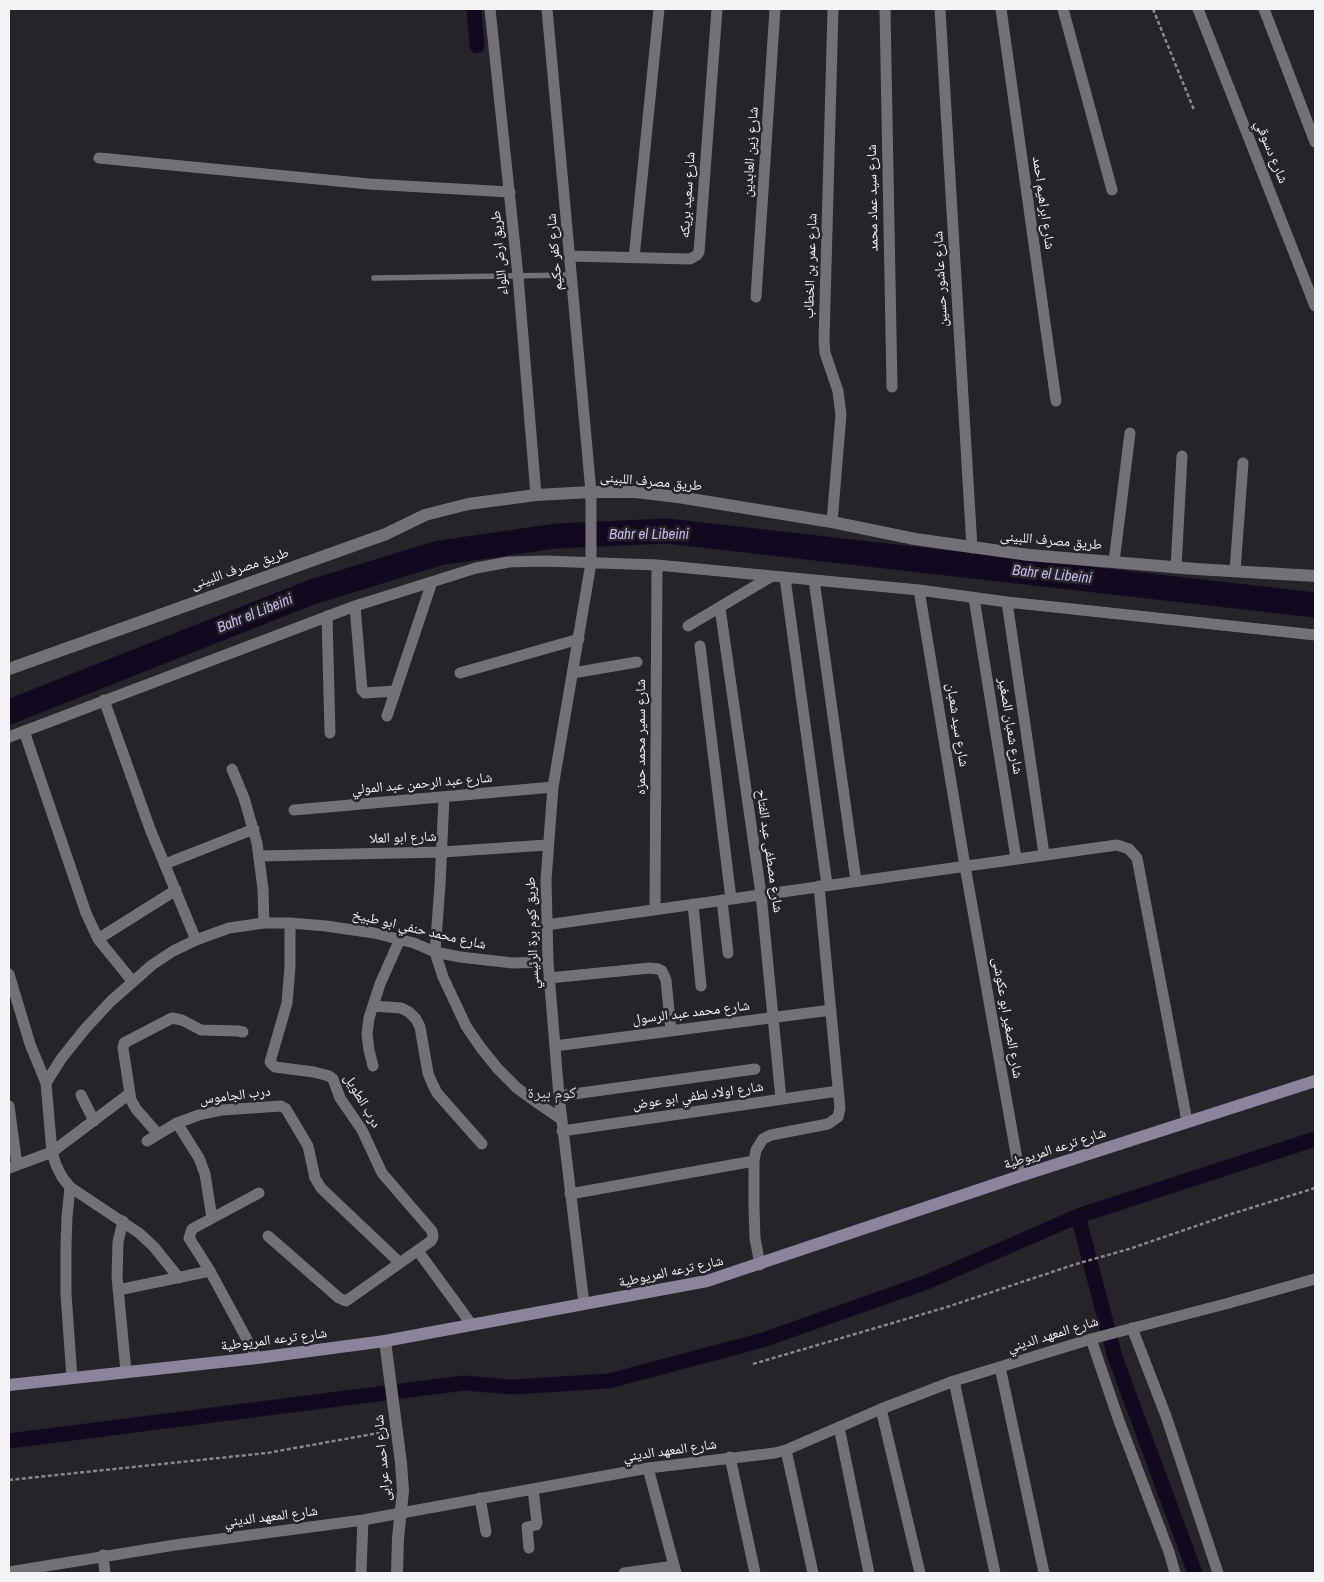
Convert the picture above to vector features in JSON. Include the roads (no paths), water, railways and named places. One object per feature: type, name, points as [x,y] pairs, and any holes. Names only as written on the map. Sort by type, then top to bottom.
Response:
[{"type":"main road","name":"شارع ترعه المريوطية","points":[[9,1385],[257,1358],[385,1341],[689,1286],[760,1265],[1020,1176],[1315,1080]]},
{"type":"street","name":"طريق ارض اللواء","points":[[490,9],[518,276],[536,495]]},
{"type":"street","name":"شارع كفر حكيم","points":[[547,9],[591,492],[591,563]]},
{"type":"street","points":[[634,258],[659,9]]},
{"type":"street","name":"شارع سعيد بريكه","points":[[570,256],[690,259],[699,252],[717,9]]},
{"type":"street","name":"شارع زين العابدين","points":[[756,297],[775,9]]},
{"type":"street","name":"شارع عمر بن الخطاب","points":[[832,522],[841,416],[838,391],[825,353],[824,340],[834,9]]},
{"type":"street","name":"شارع سيد عماد محمد","points":[[885,9],[892,388]]},
{"type":"street","name":"شارع عاشور حسين","points":[[940,9],[972,548]]},
{"type":"street","name":"شارع ابراهيم احمد","points":[[1001,9],[1056,401]]},
{"type":"street","points":[[1063,9],[1112,190]]},
{"type":"street","name":"شارع دسوقي","points":[[1198,9],[1315,306]]},
{"type":"street","points":[[1264,9],[1315,142]]},
{"type":"street","points":[[99,158],[369,184],[510,192]]},
{"type":"street","points":[[1114,562],[1130,433]]},
{"type":"street","points":[[1176,568],[1182,456]]},
{"type":"street","points":[[1235,571],[1243,463]]},
{"type":"street","name":"طريق مصرف اللبينى","points":[[9,668],[386,534],[425,515],[468,504],[536,495],[635,492],[678,497],[832,522],[915,539],[972,548],[1176,568],[1315,576]]},
{"type":"street","points":[[9,737],[355,606],[476,568],[509,562],[545,561],[657,566],[772,576],[919,590],[1007,602],[1315,635]]},
{"type":"street","name":"طريق كوم برة الرئيسي","points":[[584,1304],[559,1096],[546,925],[547,845],[553,787],[591,563]]},
{"type":"street","name":"شارع سمير محمد حمزه","points":[[655,909],[657,566]]},
{"type":"street","points":[[688,626],[772,576]]},
{"type":"street","points":[[760,1265],[755,1238],[754,1161],[756,1150],[763,1139],[771,1135],[828,1124],[838,1117],[840,1108],[823,886],[785,578]]},
{"type":"street","points":[[814,580],[856,881]]},
{"type":"street","points":[[387,716],[432,582]]},
{"type":"street","name":"شارع سيد شعبان","points":[[919,590],[965,866]]},
{"type":"street","name":"شارع شعبان الصغير","points":[[974,598],[1016,858]]},
{"type":"street","points":[[1007,602],[1044,854]]},
{"type":"street","points":[[355,606],[362,690],[365,693],[395,691]]},
{"type":"street","name":"شارع مصطفى عبد الفتاح","points":[[720,608],[761,894],[781,1099]]},
{"type":"street","points":[[327,616],[330,733]]},
{"type":"street","points":[[460,673],[579,639]]},
{"type":"street","points":[[700,646],[726,899],[728,953]]},
{"type":"street","points":[[573,673],[637,662]]},
{"type":"street","points":[[104,700],[150,829],[196,940]]},
{"type":"street","points":[[24,731],[86,913],[98,939],[133,982]]},
{"type":"street","points":[[232,768],[254,829],[260,856],[264,923]]},
{"type":"street","name":"شارع عبد الرحمن عبد المولي","points":[[294,810],[553,787]]},
{"type":"street","points":[[444,797],[435,952],[442,977],[466,1026],[498,1069],[562,1125]]},
{"type":"street","points":[[165,864],[254,829]]},
{"type":"street","name":"شارع ابو العلا","points":[[260,856],[442,852],[547,845]]},
{"type":"street","points":[[546,925],[1118,845],[1129,849],[1137,858],[1187,1121]]},
{"type":"street","name":"شارع الصغير ابو عكوشى","points":[[965,866],[1020,1176]]},
{"type":"street","points":[[98,939],[176,890]]},
{"type":"street","points":[[693,904],[702,986]]},
{"type":"street","name":"شارع محمد حنفي ابو طبيخ","points":[[46,1083],[84,1029],[152,965],[173,951],[229,928],[264,923],[290,923],[352,929],[400,939],[435,952],[492,962],[513,964],[548,962]]},
{"type":"street","name":"درب الطويل","points":[[290,923],[287,1003],[270,1062],[275,1067],[319,1073],[333,1079],[340,1098],[362,1130],[382,1173],[433,1234],[431,1241],[418,1251]]},
{"type":"street","points":[[373,1066],[367,1034],[369,1018],[387,968],[400,939]]},
{"type":"street","points":[[549,978],[650,968],[658,969],[662,971],[666,980],[671,1031]]},
{"type":"street","points":[[9,974],[30,1044],[46,1083],[52,1152],[62,1177],[70,1187],[123,1221],[154,1247],[179,1278]]},
{"type":"street","points":[[373,1006],[401,1008],[409,1012],[416,1019],[420,1027],[428,1073],[432,1084],[482,1144]]},
{"type":"street","name":"شارع محمد عبد الرسول","points":[[555,1046],[831,1010]]},
{"type":"street","points":[[158,1134],[136,1109],[129,1094],[123,1045],[127,1041],[172,1018],[182,1020],[201,1030],[243,1032]]},
{"type":"street","points":[[559,1096],[755,1069]]},
{"type":"street","name":"شارع اولاد لطفي ابو عوض","points":[[562,1125],[781,1099],[838,1090]]},
{"type":"street","points":[[9,1106],[13,1167],[52,1152],[129,1094]]},
{"type":"street","points":[[81,1096],[94,1121]]},
{"type":"street","name":"درب الجاموس","points":[[146,1141],[177,1123],[199,1115],[222,1110],[281,1106],[289,1113],[308,1146],[315,1178],[321,1188],[400,1263]]},
{"type":"street","points":[[177,1123],[199,1158],[205,1174],[212,1218]]},
{"type":"street","points":[[570,1194],[754,1161]]},
{"type":"street","points":[[70,1187],[66,1217],[66,1294],[72,1378]]},
{"type":"street","points":[[257,1358],[210,1271],[189,1238],[192,1230],[259,1193]]},
{"type":"street","points":[[123,1221],[118,1242],[118,1290],[126,1372]]},
{"type":"street","points":[[268,1236],[343,1300],[350,1300],[418,1251],[472,1325]]},
{"type":"street","points":[[118,1290],[210,1271]]},
{"type":"street","name":"شارع المعهد الديني","points":[[9,1572],[103,1555],[363,1520],[648,1468],[730,1457],[769,1454],[786,1450],[881,1409],[954,1381],[1091,1339],[1315,1279]]},
{"type":"street","points":[[1132,1328],[1166,1416],[1218,1573]]},
{"type":"street","points":[[1091,1339],[1175,1573]]},
{"type":"street","name":"شارع احمد عرابى","points":[[385,1341],[395,1411],[403,1491],[398,1538],[397,1573]]},
{"type":"street","points":[[1000,1367],[1044,1573]]},
{"type":"street","points":[[954,1381],[995,1573]]},
{"type":"street","points":[[881,1409],[920,1573]]},
{"type":"street","points":[[839,1427],[869,1573]]},
{"type":"street","points":[[786,1450],[813,1573]]},
{"type":"street","points":[[730,1457],[755,1573]]},
{"type":"street","points":[[624,1573],[675,1569],[648,1468]]},
{"type":"street","points":[[529,1548],[527,1527],[537,1523],[533,1489]]},
{"type":"street","points":[[480,1498],[486,1532]]},
{"type":"street","points":[[361,1573],[363,1520]]},
{"type":"street","points":[[103,1555],[105,1573]]},
{"type":"lane","points":[[374,278],[572,276]]},
{"type":"waterway","points":[[474,9],[477,46]]},
{"type":"waterway","name":"Bahr el Libeini","points":[[9,712],[312,592],[439,553],[556,536],[667,531],[1315,605]]},
{"type":"waterway","points":[[9,1441],[464,1383],[512,1387],[609,1381],[763,1340],[927,1282],[1078,1216],[1315,1139]]},
{"type":"waterway","points":[[1078,1216],[1115,1357],[1195,1573]]},
{"type":"district","name":"كوم بيرة","points":[[552,1094]]}]
